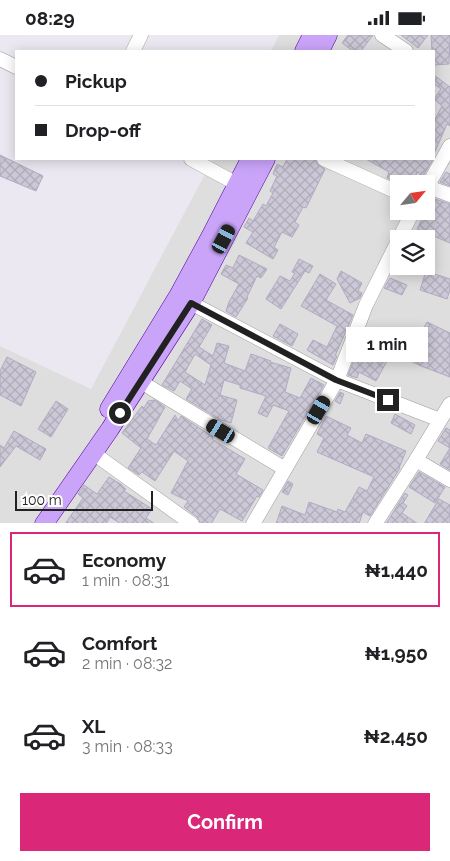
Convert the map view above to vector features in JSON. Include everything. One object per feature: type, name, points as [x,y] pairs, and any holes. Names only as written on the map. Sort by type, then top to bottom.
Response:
[{"type":"main road","points":[[304,50],[312,35]]},
{"type":"main road","points":[[320,50],[328,35]]},
{"type":"main road","points":[[30,523],[101,423],[145,352],[178,296],[249,160]]},
{"type":"main road","points":[[44,523],[141,382],[191,303],[265,160]]},
{"type":"street","points":[[134,50],[141,35]]},
{"type":"street","points":[[382,35],[404,50]]},
{"type":"street","points":[[0,59],[15,66]]},
{"type":"street","points":[[434,175],[450,146]]},
{"type":"street","points":[[193,160],[237,184]]},
{"type":"street","points":[[326,160],[390,189]]},
{"type":"street","points":[[435,190],[450,195]]},
{"type":"street","points":[[253,523],[336,380],[366,305],[390,257]]},
{"type":"street","points":[[191,303],[336,380],[440,420]]},
{"type":"street","points":[[141,382],[285,469]]},
{"type":"street","points":[[375,523],[450,404]]},
{"type":"street","points":[[93,453],[192,523]]},
{"type":"street","points":[[416,460],[450,480]]},
{"type":"shaded area","points":[[279,35],[450,35],[450,523],[0,523],[0,346],[91,389],[212,160],[435,160],[435,50],[272,50]]},
{"type":"building","points":[[348,35],[373,35],[362,50],[352,50],[342,43]]},
{"type":"building","points":[[401,35],[428,35],[418,48]]},
{"type":"building","points":[[431,35],[450,35],[449,64],[435,65],[435,50],[432,50]]},
{"type":"building","points":[[435,76],[450,87],[450,126],[447,124],[435,152],[435,119],[442,106],[435,98],[441,89],[435,85]]},
{"type":"building","points":[[0,155],[43,176],[36,191],[0,176]]},
{"type":"building","points":[[286,160],[315,160],[317,164],[325,169],[306,208],[303,207],[295,222],[299,225],[292,237],[282,232],[274,247],[278,250],[273,259],[246,243],[253,232],[244,227],[249,218],[253,221],[263,204],[266,206],[273,193],[270,191],[277,176],[273,174],[277,164],[283,167]]},
{"type":"building","points":[[368,160],[432,160],[424,175],[417,172],[416,175],[390,175],[390,179],[387,178],[389,172]]},
{"type":"building","points":[[446,172],[450,174],[450,186],[440,182]]},
{"type":"building","points":[[435,199],[450,204],[450,243],[435,237],[435,230],[417,229],[422,220],[435,220]]},
{"type":"building","points":[[239,255],[267,269],[261,278],[257,276],[248,298],[236,317],[226,311],[239,284],[221,274],[226,265],[233,268]]},
{"type":"building","points":[[299,259],[313,266],[309,273],[305,271],[281,309],[266,299],[280,276],[290,281],[295,273],[292,272]]},
{"type":"building","points":[[341,271],[362,283],[358,291],[362,293],[360,298],[350,303],[337,279]]},
{"type":"building","points":[[320,274],[336,284],[326,300],[353,315],[333,365],[307,350],[313,340],[327,347],[337,326],[301,306]]},
{"type":"building","points":[[435,274],[450,279],[450,290],[447,299],[420,290],[425,275]]},
{"type":"building","points":[[390,278],[407,285],[402,295],[384,288]]},
{"type":"building","points":[[202,319],[212,325],[199,347],[213,356],[217,343],[229,346],[224,363],[245,371],[251,354],[291,368],[285,392],[300,398],[311,378],[324,385],[282,456],[268,448],[289,411],[273,405],[267,417],[258,413],[266,396],[240,388],[240,385],[224,380],[220,395],[237,400],[231,423],[221,420],[186,399],[192,389],[180,381],[174,391],[162,385]],"holes":[[[195,354],[211,365],[205,385],[185,372]]]},
{"type":"building","points":[[427,322],[450,333],[450,377],[392,352],[376,381],[359,372],[357,378],[348,375],[362,339],[378,345],[383,336],[401,345],[409,327],[421,333]]},
{"type":"building","points":[[280,324],[298,334],[292,346],[273,336]]},
{"type":"building","points":[[7,357],[36,372],[21,406],[0,395],[0,371]]},
{"type":"building","points":[[340,392],[344,394],[340,404],[335,401]]},
{"type":"building","points":[[155,400],[165,407],[147,439],[156,445],[175,415],[178,421],[181,416],[213,437],[212,439],[245,459],[236,474],[263,490],[259,497],[257,496],[242,521],[220,509],[212,523],[200,523],[197,517],[184,507],[188,501],[171,493],[188,461],[174,451],[155,481],[142,472],[139,475],[128,468],[141,448],[122,433],[142,406],[144,408],[148,401]]},
{"type":"building","points":[[56,401],[68,409],[51,437],[38,429]]},
{"type":"building","points":[[395,414],[415,425],[411,434],[391,423]]},
{"type":"building","points":[[326,416],[351,428],[347,435],[362,443],[366,434],[406,451],[400,468],[370,516],[363,512],[359,523],[276,523],[282,506],[305,515],[309,502],[337,512],[338,509],[345,512],[359,487],[367,491],[374,477],[317,452],[324,438],[317,434]]},
{"type":"building","points":[[446,428],[450,430],[450,448],[438,441]]},
{"type":"building","points":[[14,431],[46,449],[40,460],[16,446],[0,467],[0,445],[4,448]]},
{"type":"building","points":[[450,448],[450,470],[440,464]]},
{"type":"building","points":[[419,472],[445,487],[435,503],[409,487]]},
{"type":"building","points":[[109,477],[122,485],[126,489],[124,491],[152,509],[146,518],[154,523],[119,523],[110,517],[107,523],[66,523],[83,498],[78,494],[84,485],[97,494]]},
{"type":"building","points":[[288,481],[293,484],[288,495],[282,492]]},
{"type":"building","points":[[405,493],[408,495],[403,503],[407,506],[402,513],[417,523],[387,523]]},
{"type":"building","points":[[439,499],[450,505],[450,523],[425,523]]},
{"type":"route","points":[[120,413],[191,303],[336,380],[388,400]]}]
